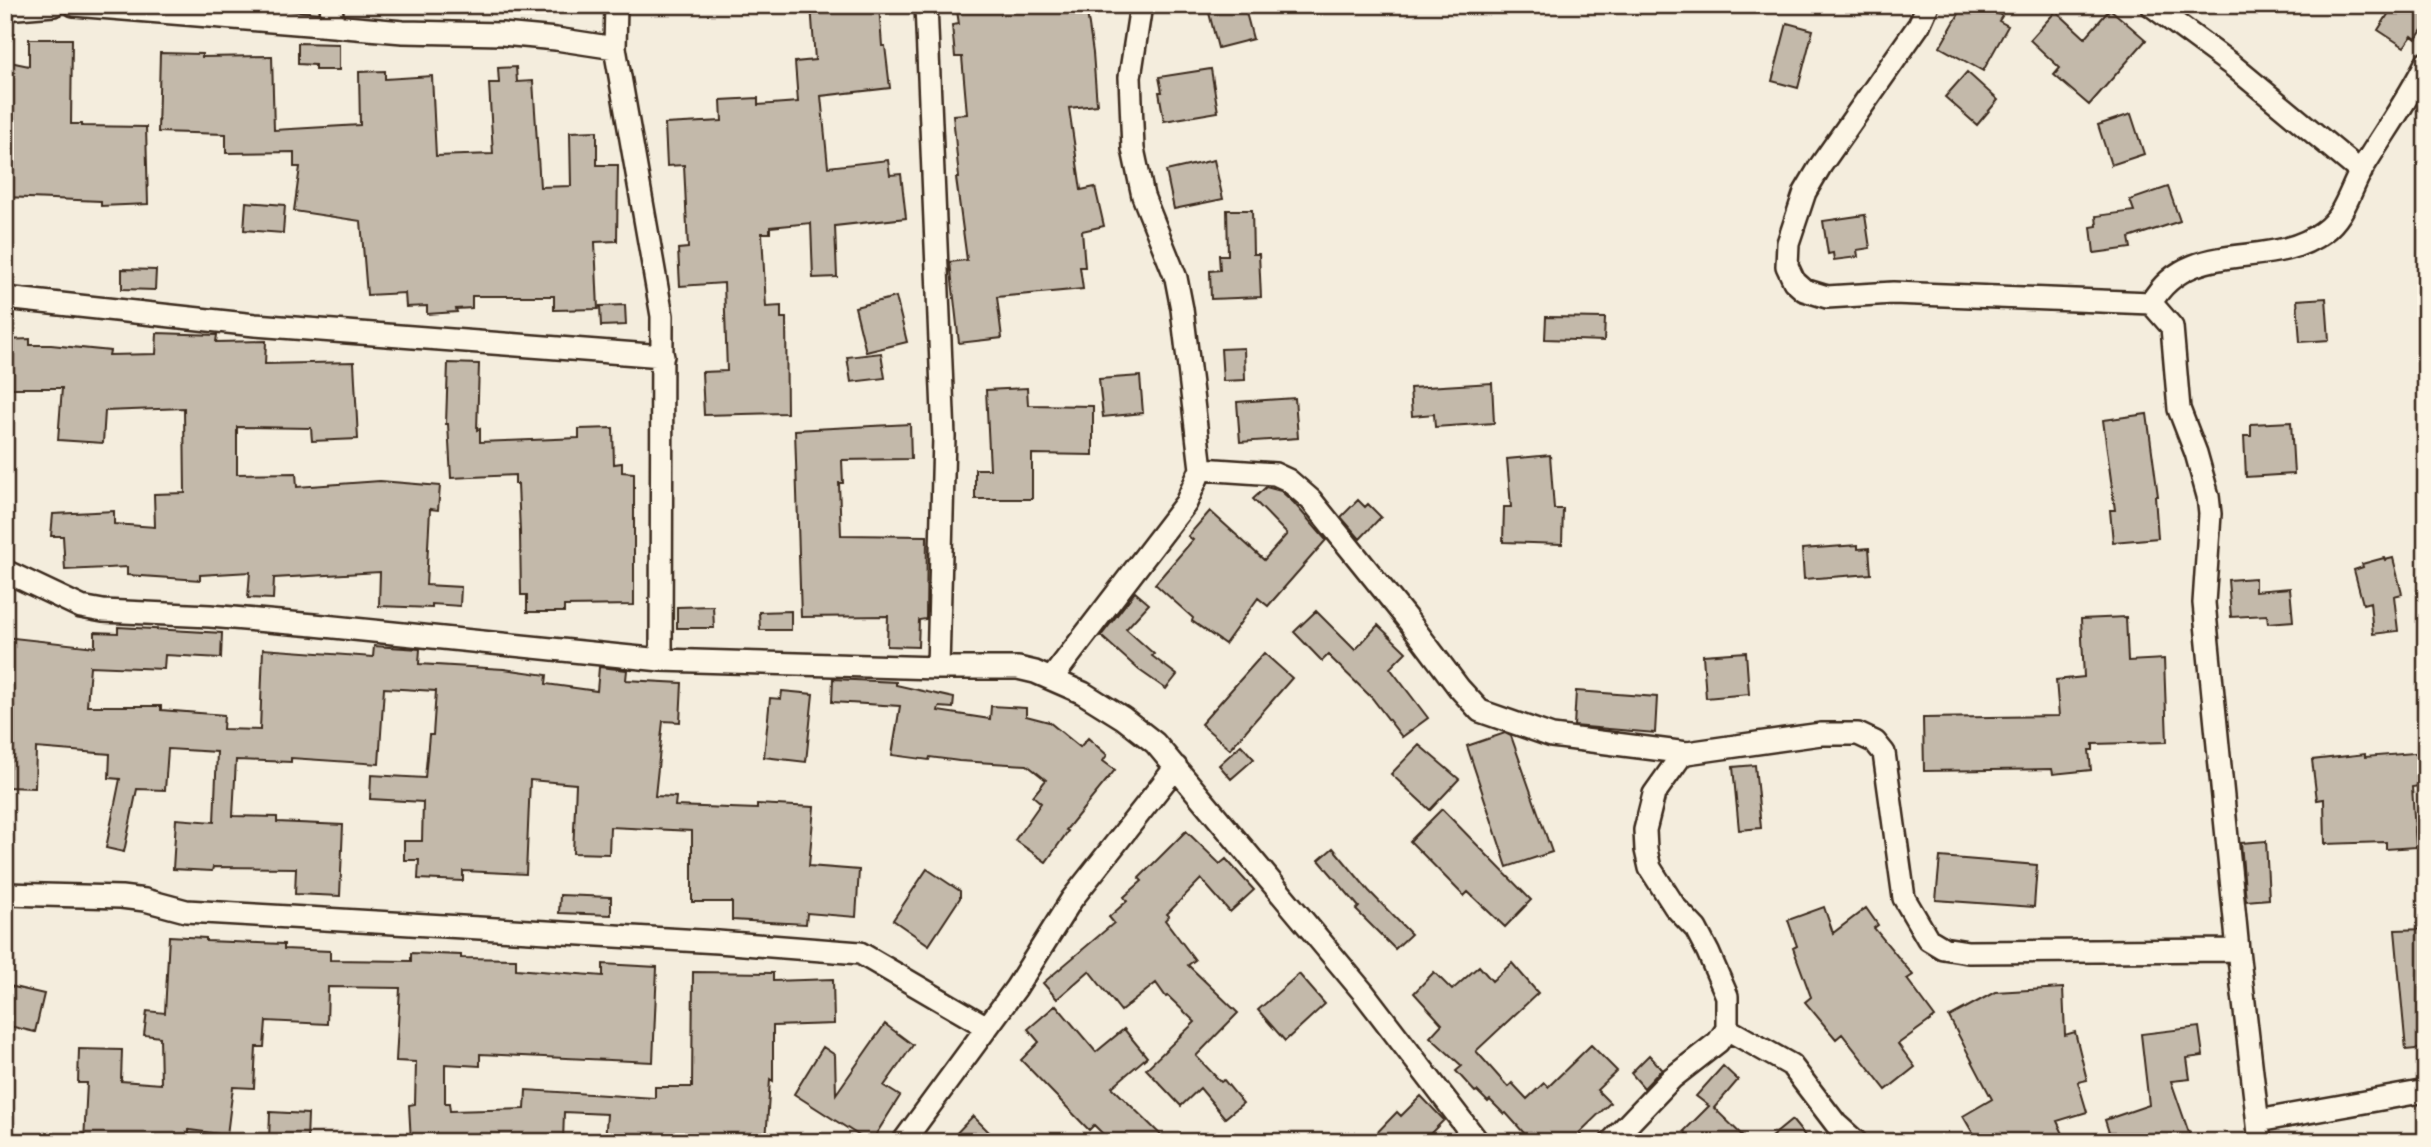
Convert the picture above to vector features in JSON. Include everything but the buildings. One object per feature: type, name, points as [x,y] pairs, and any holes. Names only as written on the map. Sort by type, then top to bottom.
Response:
[{"type":"street","points":[[5,9],[54,5]]},
{"type":"street","points":[[74,5],[332,16],[403,32],[502,34],[615,48]]},
{"type":"street","points":[[616,5],[615,48],[662,316],[662,660]]},
{"type":"street","points":[[926,5],[944,438],[938,668]]},
{"type":"street","points":[[1052,678],[1186,503],[1201,469],[1176,278],[1143,196],[1133,149],[1130,77],[1141,5]]},
{"type":"street","points":[[1928,5],[1919,25],[1805,191],[1788,243],[1787,266],[1794,281],[1804,290],[1827,297],[1893,293],[2151,303],[2172,327],[2179,409],[2196,453],[2210,513],[2204,603],[2238,950],[2259,1131],[2426,1091]]},
{"type":"street","points":[[2151,5],[2232,65],[2361,172]]},
{"type":"street","points":[[2151,303],[2161,286],[2174,275],[2197,265],[2227,257],[2276,251],[2306,243],[2325,231],[2343,213],[2361,172],[2426,63]]},
{"type":"street","points":[[5,298],[255,325],[663,356]]},
{"type":"street","points":[[1201,469],[1276,474],[1311,499],[1480,711],[1552,736],[1687,752],[1821,734],[1858,734],[1875,742],[1884,753],[1904,898],[1928,939],[1943,948],[1968,952],[2238,950]]},
{"type":"street","points":[[5,570],[81,607],[103,611],[262,620],[662,660],[1018,668],[1052,678],[1083,693],[1123,718],[1155,743],[1363,992],[1478,1142]]},
{"type":"street","points":[[1611,1142],[1672,1078],[1718,1042],[1727,1030],[1727,996],[1709,952],[1696,929],[1675,907],[1650,868],[1646,850],[1645,830],[1654,794],[1681,756],[1687,752]]},
{"type":"street","points":[[903,1142],[1016,988],[1072,899],[1176,767]]},
{"type":"street","points":[[5,894],[121,897],[145,900],[186,911],[718,942],[860,953],[987,1027]]},
{"type":"street","points":[[1727,1030],[1791,1065],[1836,1124],[1856,1142]]}]
